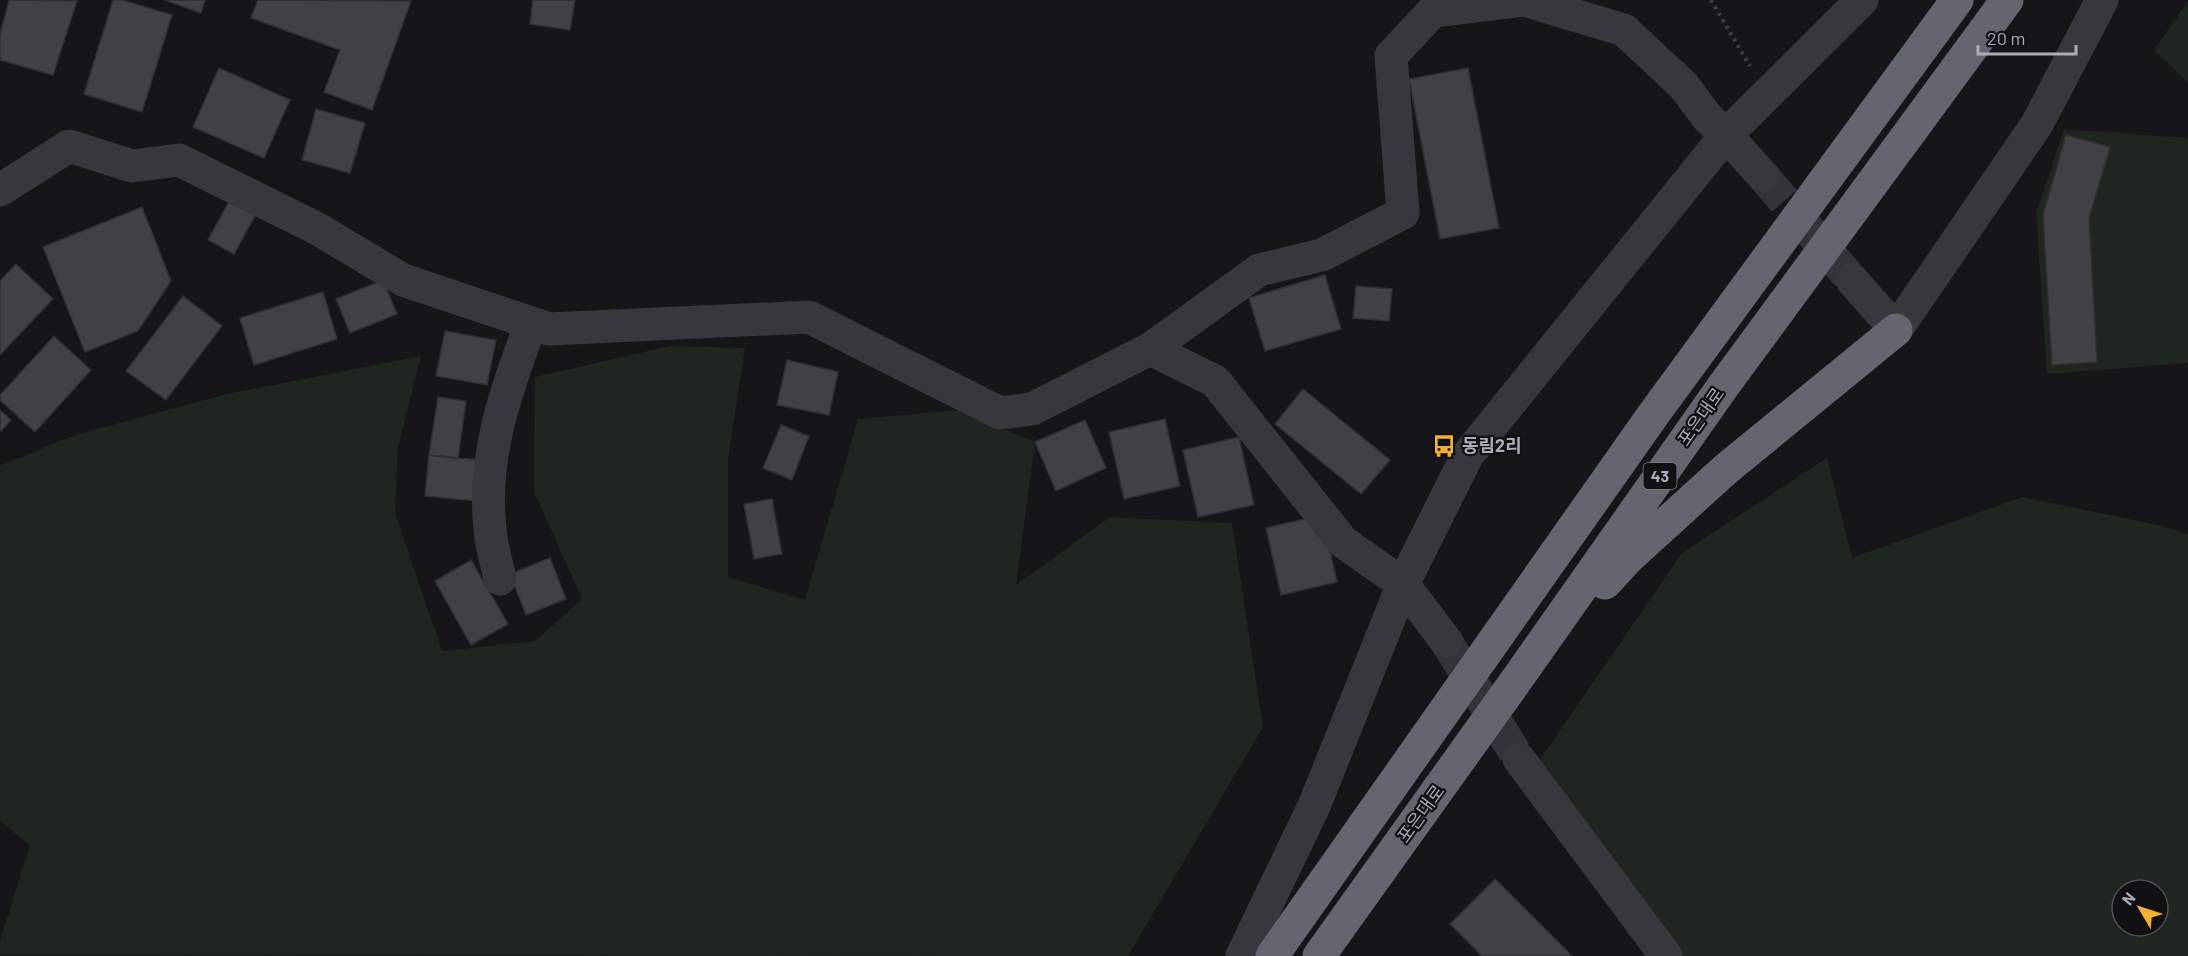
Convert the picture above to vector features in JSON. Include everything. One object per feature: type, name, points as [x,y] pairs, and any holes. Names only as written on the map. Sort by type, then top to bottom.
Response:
[{"type":"highway","name":"43","points":[[1272,956],[1653,415],[1957,0]]},
{"type":"highway","name":"포은대로","points":[[1318,956],[1724,385],[2007,0]]},
{"type":"highway","points":[[1520,675],[1628,558],[1726,469],[1896,330]]},
{"type":"street","points":[[0,190],[69,146],[132,166],[179,160],[316,228],[403,280],[549,329],[809,317],[1000,413],[1032,409],[1150,349],[1259,270],[1322,255],[1403,213],[1391,56],[1433,11],[1524,0],[1624,30],[1684,86],[1707,117],[1762,176]]},
{"type":"street","points":[[1242,956],[1314,806],[1403,584],[1467,456],[1726,135],[1862,0]]},
{"type":"street","points":[[1852,280],[1896,330],[2037,123],[2102,0]]},
{"type":"street","points":[[500,579],[489,530],[490,458],[508,385],[531,323]]},
{"type":"street","points":[[1150,349],[1215,381],[1344,542],[1403,584],[1446,641]]},
{"type":"street","points":[[1519,759],[1666,956]]},
{"type":"path","points":[[1711,0],[1766,93]]},
{"type":"shaded area","points":[[2188,1],[2188,83],[2154,50]]},
{"type":"shaded area","points":[[2064,129],[2188,138],[2188,363],[2047,374],[2036,213]]},
{"type":"shaded area","points":[[670,346],[745,348],[728,459],[728,577],[805,600],[858,419],[956,410],[1035,442],[1016,585],[1110,517],[1232,523],[1263,727],[1128,956],[0,955],[0,941],[30,845],[0,821],[0,466],[75,435],[227,394],[421,356],[398,447],[395,512],[442,651],[535,641],[582,599],[534,492],[535,377]]},
{"type":"shaded area","points":[[1827,458],[1852,558],[2022,497],[2158,525],[2188,534],[2188,956],[1652,956],[1526,780],[1682,553]]},
{"type":"building","points":[[9,0],[77,1],[53,75],[0,60],[0,35]]},
{"type":"building","points":[[113,0],[122,0],[172,15],[142,112],[84,94]]},
{"type":"building","points":[[164,0],[205,0],[201,13]]},
{"type":"building","points":[[258,0],[411,1],[372,110],[324,92],[340,50],[251,18]]},
{"type":"building","points":[[533,0],[575,0],[570,30],[530,24]]},
{"type":"building","points":[[219,68],[290,100],[264,158],[193,127]]},
{"type":"building","points":[[1468,68],[1499,228],[1440,239],[1409,79]]},
{"type":"building","points":[[316,109],[365,123],[350,173],[302,160]]},
{"type":"building","points":[[2066,135],[2110,147],[2089,218],[2097,362],[2052,365],[2043,215]]},
{"type":"building","points":[[231,198],[257,212],[234,254],[208,240]]},
{"type":"building","points":[[142,207],[171,281],[138,331],[85,352],[43,247]]},
{"type":"building","points":[[16,264],[53,299],[0,355],[0,281]]},
{"type":"building","points":[[1325,275],[1341,329],[1265,351],[1249,298]]},
{"type":"building","points":[[383,280],[397,314],[350,333],[336,299]]},
{"type":"building","points":[[1356,286],[1392,289],[1389,321],[1353,318]]},
{"type":"building","points":[[323,292],[337,339],[254,365],[240,318]]},
{"type":"building","points":[[183,296],[222,326],[166,400],[126,371]]},
{"type":"building","points":[[445,331],[496,340],[487,385],[436,376]]},
{"type":"building","points":[[54,336],[91,370],[35,432],[0,400],[0,395]]},
{"type":"building","points":[[787,360],[838,372],[829,415],[777,405]]},
{"type":"building","points":[[1303,389],[1390,460],[1361,494],[1275,424]]},
{"type":"building","points":[[438,397],[466,401],[458,459],[429,455]]},
{"type":"building","points":[[0,410],[11,420],[0,432]]},
{"type":"building","points":[[1165,419],[1180,486],[1124,499],[1109,432]]},
{"type":"building","points":[[1085,420],[1106,468],[1056,491],[1035,442]]},
{"type":"building","points":[[781,425],[809,436],[792,480],[763,468]]},
{"type":"building","points":[[1239,437],[1254,505],[1198,517],[1183,450]]},
{"type":"building","points":[[429,455],[481,460],[477,501],[425,496]]},
{"type":"building","points":[[772,499],[782,554],[754,559],[744,504]]},
{"type":"building","points":[[1322,515],[1337,582],[1281,595],[1266,528]]},
{"type":"building","points":[[550,558],[566,599],[526,615],[510,574]]},
{"type":"building","points":[[471,560],[508,624],[471,645],[435,581]]},
{"type":"building","points":[[1495,879],[1572,956],[1482,956],[1450,924]]},
{"type":"tunnel","points":[[1763,176],[1852,280]]},
{"type":"tunnel","points":[[1446,641],[1519,759]]},
{"type":"place","name":"동림2리","points":[[1444,446]]}]
